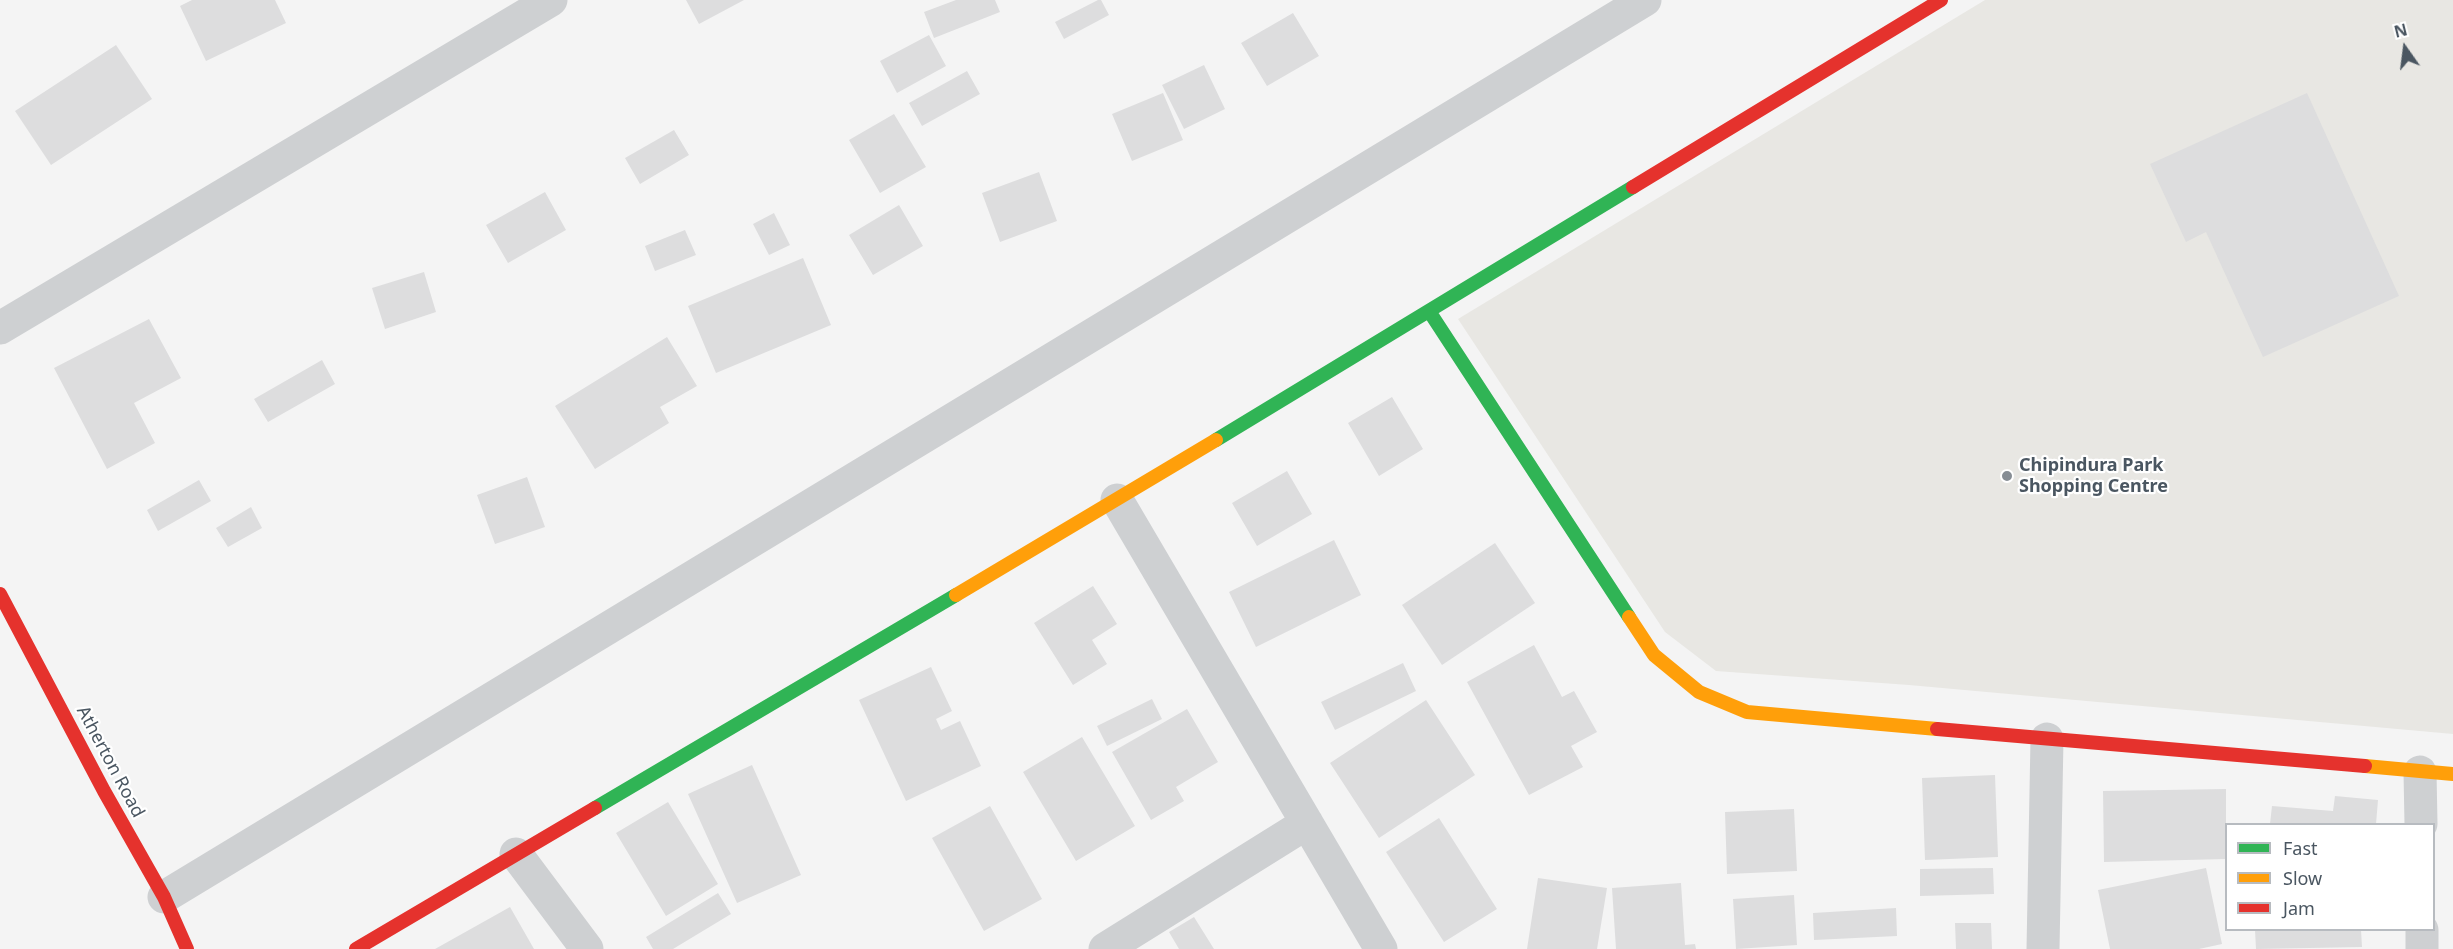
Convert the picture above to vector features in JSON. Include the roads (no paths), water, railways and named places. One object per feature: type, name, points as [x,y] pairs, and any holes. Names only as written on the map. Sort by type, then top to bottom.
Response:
[{"type":"street","points":[[0,328],[551,0]]},
{"type":"street","points":[[164,897],[1645,0]]},
{"type":"street","points":[[356,949],[1117,500],[1941,0]]},
{"type":"street","points":[[1429,311],[1654,655],[1699,692],[1747,712],[2453,774]]},
{"type":"street","points":[[1117,500],[1381,949]]},
{"type":"street","name":"Atherton Road","points":[[0,594],[104,791],[164,897],[188,949]]},
{"type":"street","points":[[2043,949],[2048,739]]},
{"type":"street","points":[[2420,772],[2421,823]]},
{"type":"street","points":[[1105,949],[1307,823]]},
{"type":"street","points":[[516,854],[587,949]]},
{"type":"street","points":[[2422,931],[2422,949]]},
{"type":"place","name":"Chipindura Park Shopping Centre","points":[[2007,476]]}]
